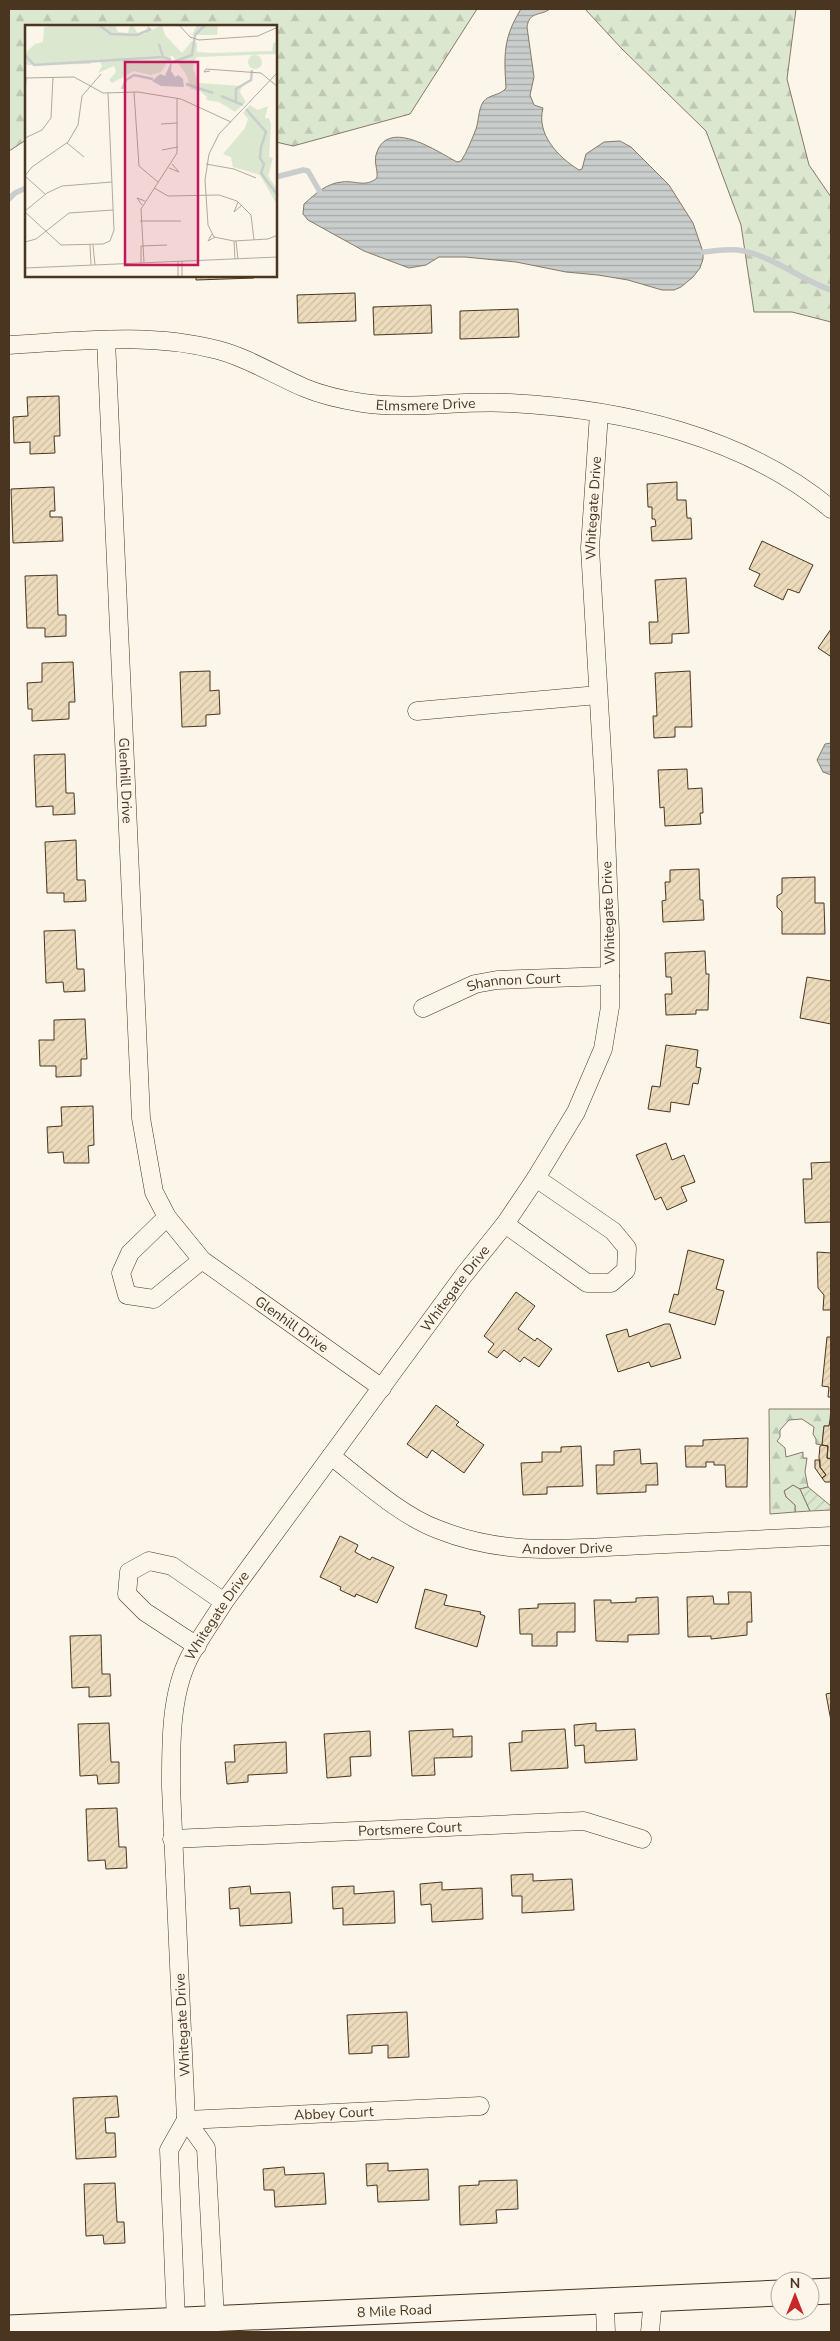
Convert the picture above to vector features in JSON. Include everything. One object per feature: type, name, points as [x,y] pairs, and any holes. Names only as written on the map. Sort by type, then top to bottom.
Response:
[{"type":"main road","name":"8 Mile Road","points":[[9,2328],[610,2299],[770,2293]]},
{"type":"street","name":"Elmsmere Drive","points":[[9,346],[141,338],[181,341],[220,350],[247,360],[305,388],[340,399],[392,405],[509,403],[599,414],[682,432],[746,456],[794,481],[831,509]]},
{"type":"street","name":"Glenhill Drive","points":[[106,340],[141,1118],[154,1192],[167,1217],[202,1260],[382,1388]]},
{"type":"street","name":"Whitegate Drive","points":[[186,2120],[172,1839],[171,1735],[176,1699],[189,1659],[224,1602],[464,1275],[505,1224],[536,1178],[576,1112],[603,1049],[610,1007],[610,976],[604,786],[590,548],[599,414]]},
{"type":"street","points":[[417,711],[598,695]]},
{"type":"street","name":"Shannon Court","points":[[424,1008],[475,984],[490,981],[610,976]]},
{"type":"street","points":[[505,1224],[587,1283],[611,1283],[626,1270],[627,1248],[613,1231],[536,1178]]},
{"type":"street","points":[[167,1217],[130,1253],[122,1274],[128,1295],[154,1299],[202,1260]]},
{"type":"street","name":"Andover Drive","points":[[331,1456],[389,1500],[434,1528],[472,1541],[498,1547],[552,1549],[831,1536]]},
{"type":"street","points":[[197,1646],[146,1612],[128,1594],[129,1572],[149,1561],[172,1566],[224,1602]]},
{"type":"street","name":"Portsmere Court","points":[[172,1839],[584,1821],[642,1839]]},
{"type":"street","name":"Abbey Court","points":[[186,2120],[480,2106]]},
{"type":"street","points":[[176,2320],[168,2150],[186,2120],[206,2148],[215,2318]]},
{"type":"street","points":[[650,2332],[653,2298]]},
{"type":"street","points":[[606,2332],[605,2309],[610,2299]]},
{"type":"green space","points":[[9,9],[477,9],[410,114],[293,146],[278,142],[278,25],[25,25],[25,141],[9,151]]},
{"type":"green space","points":[[585,9],[796,9],[787,79],[809,165],[831,197],[831,322],[792,312],[754,312],[741,225],[706,131],[622,49]]},
{"type":"green space","points":[[769,1409],[831,1409],[829,1426],[824,1426],[822,1445],[816,1444],[813,1434],[814,1427],[802,1419],[789,1420],[780,1430],[780,1437],[777,1441],[785,1448],[786,1457],[803,1452],[803,1458],[807,1458],[805,1472],[808,1487],[800,1489],[793,1485],[784,1491],[786,1497],[795,1505],[795,1512],[770,1514]]},
{"type":"green space","points":[[793,1485],[800,1489],[810,1511],[795,1512],[795,1505],[786,1497],[784,1491]]},
{"type":"green space","points":[[808,1487],[831,1506],[831,1510],[810,1511],[800,1489]]},
{"type":"shaded area","points":[[521,9],[550,9],[530,18],[527,27],[534,77],[530,95],[534,105],[543,108],[543,127],[550,144],[571,165],[579,170],[582,169],[586,154],[604,142],[620,141],[631,147],[669,185],[693,223],[703,252],[703,259],[700,268],[693,277],[681,287],[674,290],[662,290],[628,280],[566,272],[516,262],[465,257],[439,257],[426,265],[409,268],[364,251],[308,220],[303,214],[304,204],[326,187],[342,182],[368,183],[377,178],[375,159],[377,152],[383,142],[392,138],[414,140],[457,162],[461,161],[476,129],[483,102],[485,99],[504,91],[506,88],[506,47],[511,29]]},
{"type":"shaded area","points":[[831,743],[831,775],[823,772],[817,760],[825,744]]},
{"type":"building","points":[[196,278],[254,278],[196,280]]},
{"type":"building","points":[[355,293],[356,321],[298,323],[297,295]]},
{"type":"building","points":[[431,305],[432,333],[374,335],[373,307]]},
{"type":"building","points":[[518,309],[519,337],[460,339],[460,311]]},
{"type":"building","points":[[59,396],[60,436],[54,436],[55,453],[30,454],[30,442],[14,443],[13,417],[28,416],[27,397]]},
{"type":"building","points":[[677,482],[677,500],[686,500],[687,518],[691,518],[692,539],[652,541],[651,527],[656,526],[655,519],[652,519],[652,507],[648,507],[647,484]]},
{"type":"building","points":[[54,487],[55,511],[50,511],[50,517],[62,517],[63,541],[13,543],[11,489]]},
{"type":"building","points":[[762,541],[813,565],[799,593],[788,589],[783,600],[754,586],[760,574],[749,569]]},
{"type":"building","points":[[57,575],[58,615],[66,615],[66,636],[45,637],[45,628],[27,628],[25,576]]},
{"type":"building","points":[[686,578],[689,633],[672,634],[672,643],[650,644],[649,622],[658,622],[655,580]]},
{"type":"building","points":[[831,629],[831,654],[830,656],[818,648]]},
{"type":"building","points":[[73,662],[75,702],[69,702],[69,719],[32,721],[32,709],[28,709],[27,683],[42,682],[42,663]]},
{"type":"building","points":[[210,671],[210,691],[219,690],[220,714],[206,715],[206,726],[182,727],[180,672]]},
{"type":"building","points":[[690,671],[692,727],[675,727],[675,737],[654,738],[653,716],[657,716],[655,673]]},
{"type":"building","points":[[65,754],[66,793],[74,793],[75,814],[53,815],[53,806],[36,807],[34,755]]},
{"type":"building","points":[[687,769],[688,789],[702,788],[703,813],[700,813],[701,824],[665,826],[664,807],[660,808],[658,770]]},
{"type":"building","points":[[76,840],[77,880],[85,880],[86,901],[64,902],[64,893],[47,893],[45,842]]},
{"type":"building","points":[[699,869],[700,900],[703,900],[704,920],[663,922],[662,901],[666,900],[665,882],[670,882],[670,870]]},
{"type":"building","points":[[815,877],[815,903],[824,903],[825,934],[782,934],[782,912],[777,907],[777,896],[782,893],[782,878]]},
{"type":"building","points":[[75,930],[77,969],[84,969],[85,991],[64,992],[63,982],[46,983],[44,931]]},
{"type":"building","points":[[705,951],[706,974],[709,974],[708,1010],[696,1010],[696,1014],[666,1015],[665,994],[672,994],[671,977],[666,977],[665,953]]},
{"type":"building","points":[[807,977],[831,981],[831,1024],[800,1018]]},
{"type":"building","points":[[85,1019],[87,1059],[81,1059],[81,1076],[56,1077],[56,1066],[40,1066],[39,1040],[54,1040],[54,1020]]},
{"type":"building","points":[[666,1045],[698,1050],[696,1067],[701,1068],[698,1084],[693,1083],[689,1105],[671,1102],[670,1112],[648,1109],[652,1086],[660,1087]]},
{"type":"building","points":[[93,1106],[94,1145],[88,1146],[89,1163],[64,1163],[63,1152],[48,1153],[47,1127],[62,1126],[61,1107]]},
{"type":"building","points":[[666,1143],[672,1160],[684,1155],[695,1182],[681,1187],[687,1201],[667,1210],[661,1197],[655,1200],[636,1155]]},
{"type":"building","points":[[831,1162],[831,1222],[805,1223],[803,1179],[812,1179],[811,1163]]},
{"type":"building","points":[[688,1250],[724,1260],[716,1289],[724,1291],[715,1325],[669,1312],[674,1294],[678,1295]]},
{"type":"building","points":[[817,1252],[831,1253],[831,1310],[823,1310],[824,1295],[818,1288]]},
{"type":"building","points":[[516,1292],[535,1306],[518,1329],[535,1341],[537,1338],[552,1349],[539,1367],[524,1357],[520,1362],[504,1350],[497,1358],[488,1352],[494,1344],[484,1336]]},
{"type":"building","points":[[665,1324],[670,1324],[681,1358],[651,1367],[649,1362],[618,1372],[606,1335],[627,1329],[629,1337]]},
{"type":"building","points":[[827,1337],[831,1337],[831,1397],[828,1397],[829,1387],[822,1386]]},
{"type":"building","points":[[436,1405],[459,1422],[456,1425],[484,1445],[464,1473],[432,1450],[427,1458],[407,1444]]},
{"type":"building","points":[[831,1417],[831,1459],[827,1458],[828,1446],[822,1445],[824,1426],[829,1426]]},
{"type":"building","points":[[748,1438],[747,1487],[726,1487],[725,1465],[714,1465],[714,1462],[706,1462],[706,1467],[686,1467],[685,1446],[703,1446],[703,1440]]},
{"type":"building","points":[[581,1446],[583,1486],[547,1487],[547,1494],[523,1495],[521,1463],[542,1462],[542,1452],[561,1452],[561,1447]]},
{"type":"building","points":[[820,1446],[828,1446],[827,1458],[831,1459],[831,1482],[825,1482],[822,1478],[826,1475],[820,1467]]},
{"type":"building","points":[[640,1449],[641,1464],[657,1463],[658,1485],[646,1485],[646,1492],[597,1494],[596,1465],[614,1465],[614,1451]]},
{"type":"building","points":[[815,1460],[820,1460],[820,1467],[826,1475],[822,1478],[815,1468]]},
{"type":"building","points":[[340,1536],[358,1545],[355,1552],[370,1560],[372,1557],[394,1567],[377,1603],[356,1594],[355,1597],[340,1590],[341,1587],[320,1577]]},
{"type":"building","points":[[425,1589],[447,1595],[444,1605],[481,1612],[480,1614],[485,1616],[477,1647],[415,1628]]},
{"type":"building","points":[[728,1592],[751,1592],[752,1622],[747,1622],[747,1635],[711,1639],[711,1636],[688,1637],[687,1597],[713,1596],[714,1604],[729,1604]]},
{"type":"building","points":[[658,1597],[659,1634],[628,1635],[628,1642],[596,1641],[594,1600],[611,1600],[611,1603],[636,1602],[636,1598]]},
{"type":"building","points":[[575,1603],[575,1632],[557,1632],[557,1646],[532,1646],[532,1634],[520,1634],[519,1609],[538,1608],[538,1604]]},
{"type":"building","points":[[101,1635],[102,1674],[110,1674],[111,1696],[89,1697],[89,1687],[72,1688],[70,1636]]},
{"type":"building","points":[[831,1693],[831,1721],[826,1694]]},
{"type":"building","points":[[109,1723],[111,1762],[119,1762],[119,1783],[98,1784],[97,1775],[80,1776],[78,1724]]},
{"type":"building","points":[[596,1723],[596,1731],[635,1729],[637,1760],[585,1763],[584,1745],[575,1746],[574,1725]]},
{"type":"building","points":[[453,1729],[453,1737],[472,1736],[472,1757],[434,1758],[435,1775],[412,1776],[409,1731]]},
{"type":"building","points":[[565,1729],[568,1768],[511,1771],[509,1743],[522,1742],[522,1731]]},
{"type":"building","points":[[370,1731],[371,1756],[350,1757],[351,1776],[327,1778],[324,1734]]},
{"type":"building","points":[[286,1742],[287,1773],[248,1775],[248,1782],[227,1784],[225,1762],[235,1762],[234,1745]]},
{"type":"building","points":[[117,1808],[119,1847],[126,1847],[127,1868],[106,1869],[105,1860],[88,1861],[86,1809]]},
{"type":"building","points":[[533,1874],[533,1881],[572,1879],[574,1910],[522,1913],[522,1896],[512,1896],[511,1875]]},
{"type":"building","points":[[442,1882],[442,1890],[482,1888],[483,1919],[432,1922],[431,1904],[421,1905],[420,1884]]},
{"type":"building","points":[[250,1886],[251,1894],[290,1892],[292,1923],[240,1926],[239,1908],[230,1909],[229,1888]]},
{"type":"building","points":[[354,1886],[354,1894],[394,1891],[395,1923],[343,1925],[343,1908],[333,1909],[332,1887]]},
{"type":"building","points":[[407,2012],[409,2057],[388,2058],[388,2045],[372,2046],[372,2053],[349,2054],[347,2015]]},
{"type":"building","points":[[117,2096],[119,2117],[105,2118],[106,2133],[115,2133],[116,2157],[76,2159],[73,2098]]},
{"type":"building","points":[[388,2163],[388,2171],[428,2169],[429,2200],[378,2202],[377,2185],[367,2186],[366,2164]]},
{"type":"building","points":[[284,2167],[285,2175],[324,2173],[326,2204],[275,2207],[274,2190],[264,2190],[263,2169]]},
{"type":"building","points":[[517,2180],[518,2209],[496,2210],[497,2223],[460,2225],[459,2186],[479,2185],[479,2181]]},
{"type":"building","points":[[115,2183],[117,2222],[124,2222],[125,2243],[104,2244],[103,2235],[86,2236],[84,2184]]},
{"type":"waterway","points":[[278,176],[303,170],[308,171],[320,192]]},
{"type":"waterway","points":[[9,199],[15,193],[25,188]]},
{"type":"waterway","points":[[703,252],[738,250],[750,253],[774,262],[831,290]]}]
